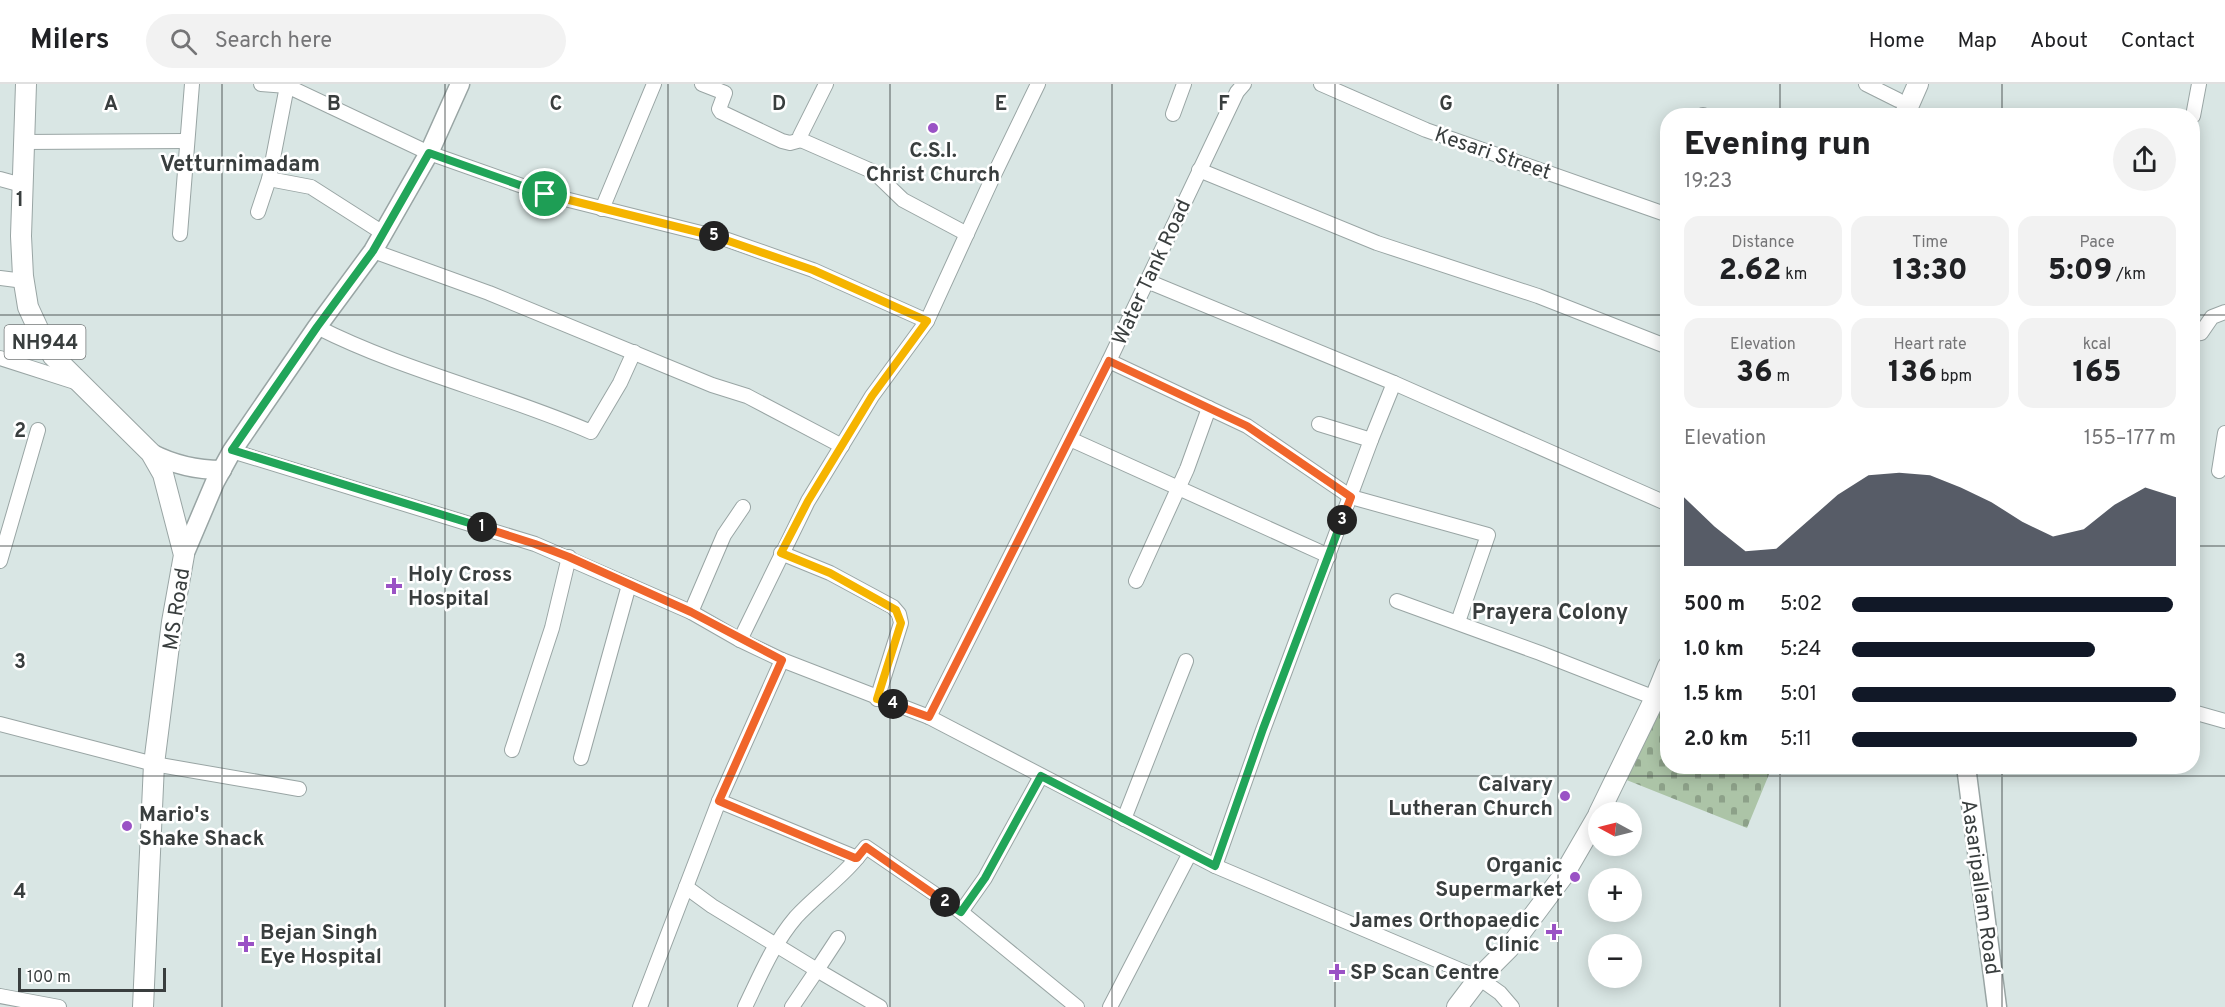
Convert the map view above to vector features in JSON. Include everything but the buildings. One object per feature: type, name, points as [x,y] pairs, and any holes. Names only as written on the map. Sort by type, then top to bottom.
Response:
[{"type":"highway","name":"MS Road","points":[[26,84],[21,236],[28,307],[53,356],[151,453],[163,474],[184,555],[172,622],[154,764],[147,1006]]},
{"type":"highway","points":[[1899,104],[1918,84]]},
{"type":"highway","points":[[1605,802],[1660,686]]},
{"type":"highway","points":[[1457,1007],[1479,978],[1509,948],[1563,876],[1588,833]]},
{"type":"main road","points":[[184,555],[232,450],[373,251],[429,153],[460,84]]},
{"type":"main road","points":[[151,453],[183,466],[204,470],[222,470]]},
{"type":"main road","name":"Aasaripallam Road","points":[[1967,774],[1997,1007]]},
{"type":"street","points":[[180,234],[192,84]]},
{"type":"street","points":[[261,84],[287,85],[429,153],[545,194],[725,239],[813,270],[927,321]]},
{"type":"street","points":[[602,209],[654,84]]},
{"type":"street","points":[[702,84],[725,93],[718,109],[721,112],[782,141],[790,143],[801,140],[874,172],[903,200],[967,234]]},
{"type":"street","points":[[801,140],[801,135],[826,84]]},
{"type":"street","points":[[740,640],[808,501],[872,396],[927,321],[1038,84]]},
{"type":"street","points":[[1173,114],[1184,84]]},
{"type":"street","name":"Water Tank Road","points":[[929,717],[1109,361],[1237,92],[1244,84]]},
{"type":"street","name":"Kesari Street","points":[[1321,84],[1426,130],[1660,212]]},
{"type":"street","points":[[1866,84],[1899,104]]},
{"type":"street","points":[[2194,108],[2199,84]]},
{"type":"street","points":[[258,212],[269,179],[287,85]]},
{"type":"street","points":[[23,142],[186,141]]},
{"type":"street","points":[[1199,170],[1377,243],[1538,296],[1660,344]]},
{"type":"street","points":[[0,179],[22,185]]},
{"type":"street","points":[[269,179],[311,187],[383,233]]},
{"type":"street","points":[[373,251],[489,292],[712,385],[747,396],[842,446]]},
{"type":"street","points":[[0,278],[24,281]]},
{"type":"street","points":[[1148,281],[1394,383],[1660,500]]},
{"type":"street","points":[[2200,333],[2212,317],[2225,312]]},
{"type":"street","points":[[317,327],[357,347],[547,413],[591,432],[620,383],[633,352]]},
{"type":"street","points":[[0,358],[80,384]]},
{"type":"street","points":[[1109,361],[1247,426],[1351,497],[1488,536],[1458,622]]},
{"type":"street","points":[[1215,866],[1263,729],[1394,383]]},
{"type":"street","points":[[1136,581],[1178,489],[1209,408]]},
{"type":"street","points":[[1319,424],[1371,440]]},
{"type":"street","points":[[0,561],[38,430]]},
{"type":"street","points":[[2219,471],[2225,433]]},
{"type":"street","points":[[1070,439],[1329,556]]},
{"type":"street","points":[[232,450],[535,544],[569,557],[691,612],[740,640],[782,660],[877,699],[929,717],[1215,866],[1479,978],[1500,993],[1512,1007]]},
{"type":"street","points":[[691,612],[724,536],[744,507]]},
{"type":"street","points":[[781,553],[830,573],[893,607],[899,614],[901,623],[877,699]]},
{"type":"street","points":[[512,750],[552,628],[569,557]]},
{"type":"street","points":[[580,758],[629,585]]},
{"type":"street","points":[[1397,601],[1458,622],[1655,699]]},
{"type":"street","points":[[640,1007],[719,801],[782,660]]},
{"type":"street","points":[[1124,819],[1186,661]]},
{"type":"street","points":[[2200,714],[2225,721]]},
{"type":"street","points":[[0,724],[154,764],[299,789]]},
{"type":"street","points":[[961,912],[985,878],[1041,776]]},
{"type":"street","points":[[719,801],[857,858]]},
{"type":"street","points":[[745,1007],[775,945],[802,911],[842,875],[866,847],[889,865],[961,912],[1077,1007]]},
{"type":"street","points":[[1110,1007],[1190,853]]},
{"type":"street","points":[[686,887],[775,945],[880,1007]]},
{"type":"street","points":[[792,1007],[838,938]]},
{"type":"street","points":[[0,996],[59,1007]]},
{"type":"green space","points":[[1660,701],[1660,774],[1769,774],[1747,828],[1624,779]]},
{"type":"place","name":"C.S.I. Christ Church","points":[[933,128]]},
{"type":"place","name":"Holy Cross Hospital","points":[[394,586]]},
{"type":"place","name":"Calvary Lutheran Church","points":[[1565,796]]},
{"type":"place","name":"Mario's Shake Shack","points":[[127,826]]},
{"type":"place","name":"Organic Supermarket","points":[[1575,877]]},
{"type":"place","name":"James Orthopaedic Clinic","points":[[1554,932]]},
{"type":"place","name":"Bejan Singh Eye Hospital","points":[[246,944]]},
{"type":"place","name":"SP Scan Centre","points":[[1337,972]]},
{"type":"district","name":"Vetturnimadam","points":[[240,163]]},
{"type":"district","name":"Prayera Colony","points":[[1550,611]]},
{"type":"route","points":[[429,153],[545,194],[725,239],[813,270],[927,321],[872,396],[808,501],[781,553],[830,573],[893,607],[899,614],[901,623],[877,699],[929,717],[1109,361],[1247,426],[1351,497],[1263,729],[1215,866],[1041,776],[985,878],[961,912],[889,865],[866,847],[855,858],[719,801],[782,660],[740,640],[691,612],[535,544],[232,450],[373,251],[429,153]]}]
